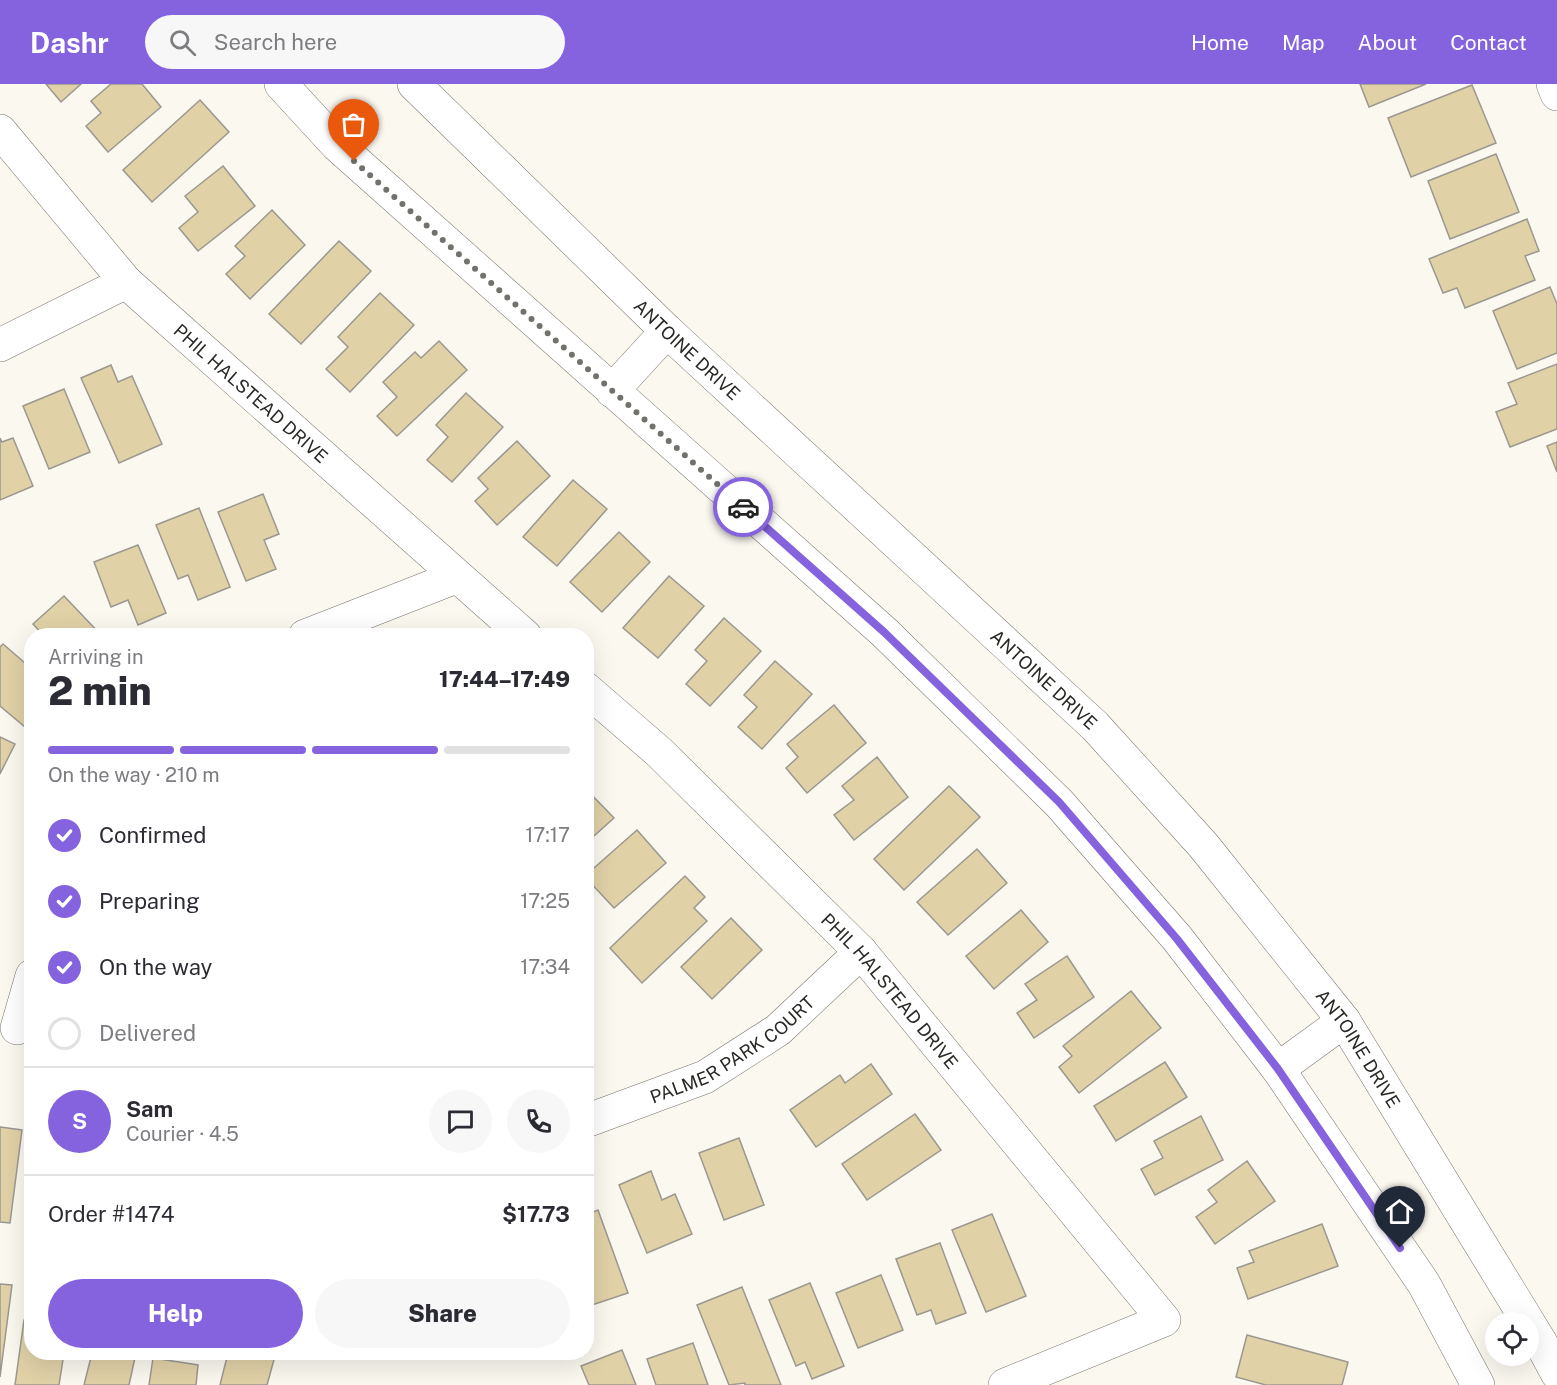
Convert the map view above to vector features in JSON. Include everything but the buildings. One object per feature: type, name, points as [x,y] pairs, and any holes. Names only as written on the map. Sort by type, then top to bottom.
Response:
[{"type":"main road","points":[[281,84],[337,145],[884,632],[1059,802],[1177,939],[1278,1069],[1424,1284],[1478,1385]]},
{"type":"main road","name":"ANTOINE DRIVE","points":[[414,84],[667,331],[1095,726],[1203,845],[1344,1021],[1557,1372]]},
{"type":"main road","points":[[1553,84],[1557,94]]},
{"type":"main road","name":"PHIL HALSTEAD DRIVE","points":[[0,131],[126,282],[516,628]]},
{"type":"main road","points":[[0,345],[126,282]]},
{"type":"main road","points":[[612,391],[667,331]]},
{"type":"main road","points":[[325,628],[456,577]]},
{"type":"main road","name":"PHIL HALSTEAD DRIVE","points":[[594,696],[659,752],[861,952],[1164,1320],[1005,1385]]},
{"type":"main road","name":"PALMER PARK COURT","points":[[594,1118],[705,1077],[778,1030],[861,952]]},
{"type":"main road","points":[[17,1028],[24,1004]]},
{"type":"main road","points":[[1278,1069],[1344,1021]]},
{"type":"way so far","points":[[354,161],[743,507]]},
{"type":"route","points":[[743,507],[884,632],[1059,802],[1177,939],[1278,1069],[1400,1248]]}]
